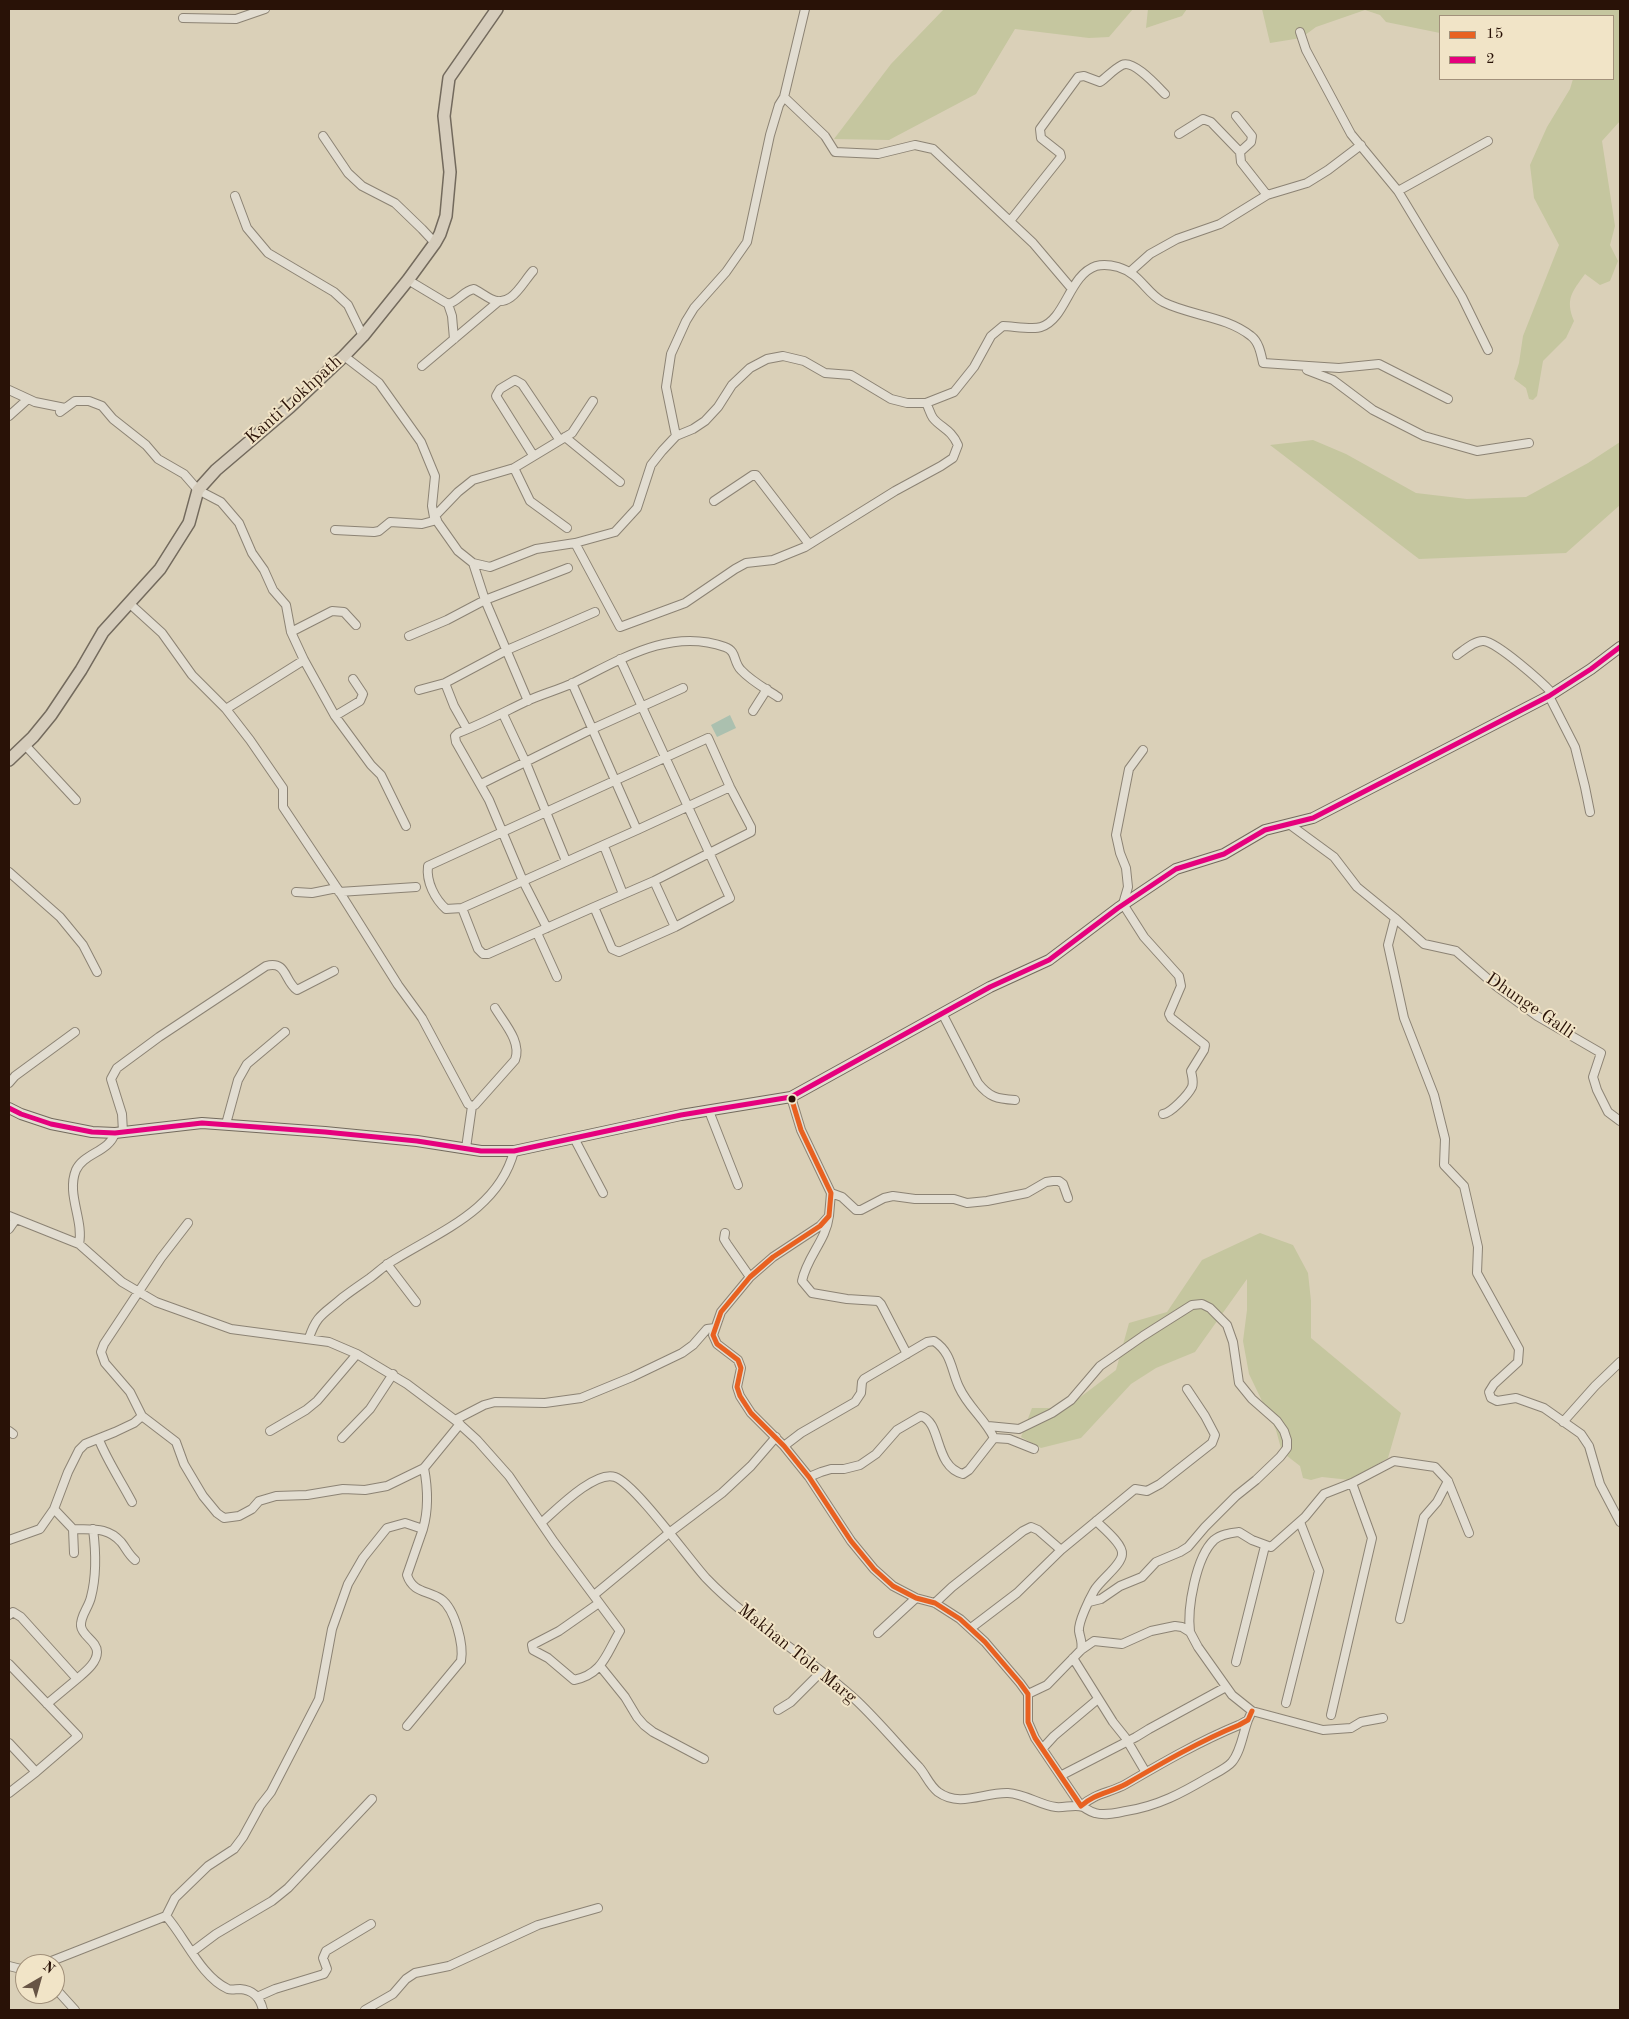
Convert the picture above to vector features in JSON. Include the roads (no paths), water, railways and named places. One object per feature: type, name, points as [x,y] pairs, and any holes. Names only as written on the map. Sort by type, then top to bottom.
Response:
[{"type":"main road","name":"Kanti Lokhpath","points":[[9,760],[25,745],[56,708],[103,632],[160,569],[173,551],[189,523],[198,490],[216,470],[290,407],[344,356],[363,336],[435,243],[446,216],[450,172],[444,116],[449,78],[498,9]]},
{"type":"main road","points":[[9,1108],[20,1114],[51,1124],[92,1132],[119,1133],[202,1123],[226,1124],[325,1132],[481,1151],[514,1151],[709,1111],[791,1097],[990,987],[1049,960],[1123,904],[1176,869],[1224,854],[1266,830],[1314,818],[1551,694],[1592,669],[1620,647]]},
{"type":"street","points":[[183,18],[236,19],[265,9]]},
{"type":"street","points":[[676,436],[666,387],[672,354],[686,321],[694,308],[729,268],[747,242],[770,135],[779,105],[784,97],[805,9]]},
{"type":"street","points":[[1300,32],[1306,50],[1351,134],[1398,191],[1462,297],[1488,350]]},
{"type":"street","points":[[1010,221],[1061,157],[1060,152],[1041,138],[1040,129],[1078,77],[1084,76],[1100,82],[1122,64],[1128,63],[1136,67],[1165,94]]},
{"type":"street","points":[[784,97],[825,136],[835,152],[878,154],[915,145],[933,149],[1033,243],[1072,289]]},
{"type":"street","points":[[1236,116],[1252,136],[1251,142],[1240,152]]},
{"type":"street","points":[[1179,134],[1203,119],[1211,122],[1240,152],[1241,162],[1267,195]]},
{"type":"street","points":[[323,136],[348,173],[362,186],[395,204],[422,228],[435,243]]},
{"type":"street","points":[[1398,191],[1488,141]]},
{"type":"street","points":[[1131,271],[1150,254],[1177,239],[1220,224],[1267,195],[1307,183],[1328,170],[1360,145]]},
{"type":"street","points":[[235,196],[247,228],[268,253],[334,292],[348,305],[363,336]]},
{"type":"street","points":[[344,356],[379,383],[421,442],[435,476],[432,499],[436,518],[458,551],[473,563],[490,567],[536,549],[574,543],[615,532],[637,508],[651,465],[662,451],[676,436],[693,429],[705,421],[718,407],[732,385],[750,368],[767,359],[783,356],[804,362],[825,373],[851,375],[891,400],[926,404],[954,392],[974,367],[992,336],[1003,326],[1040,328],[1052,320],[1087,270],[1097,266],[1112,265],[1131,271],[1161,301],[1233,324],[1250,335],[1260,348],[1263,363],[1339,368],[1379,364],[1448,399]]},
{"type":"street","points":[[448,304],[455,302],[468,291],[474,289],[492,300],[504,302],[512,298],[532,271]]},
{"type":"street","points":[[408,280],[448,304],[452,316],[454,339]]},
{"type":"street","points":[[422,366],[499,301]]},
{"type":"street","points":[[1298,366],[1333,380],[1373,410],[1424,436],[1477,451],[1529,443]]},
{"type":"street","points":[[533,455],[496,396],[500,388],[515,380],[522,384],[562,438],[620,482]]},
{"type":"street","points":[[9,390],[35,402],[62,410],[75,401],[90,401],[102,406],[112,419],[146,445],[158,459],[184,474],[198,490],[221,502],[239,523],[252,553],[264,570],[273,590],[286,605],[291,632],[335,716],[371,765],[381,775],[406,826]]},
{"type":"street","points":[[9,416],[28,399]]},
{"type":"street","points":[[334,530],[374,532],[380,531],[390,522],[422,524],[436,518],[458,492],[473,480],[514,468],[572,433],[593,401]]},
{"type":"street","points":[[574,543],[620,627],[685,604],[746,563],[773,560],[809,544],[953,458],[958,445],[956,440],[948,429],[933,417],[931,410],[926,404]]},
{"type":"street","points":[[514,468],[530,501],[567,528]]},
{"type":"street","points":[[714,501],[753,475],[756,475],[809,544]]},
{"type":"street","points":[[473,563],[485,600],[528,700]]},
{"type":"street","points":[[409,636],[447,620],[485,600],[568,568]]},
{"type":"street","points":[[129,603],[162,633],[192,675],[226,709],[272,771],[283,788],[283,807],[398,985],[422,1018],[468,1104],[472,1106]]},
{"type":"street","points":[[291,632],[332,611],[344,612],[356,625]]},
{"type":"street","points":[[420,690],[445,683],[506,650],[595,612]]},
{"type":"street","points":[[547,928],[523,881],[481,784],[456,742],[455,736],[528,700],[572,683],[620,659],[659,644],[676,641],[695,641],[731,650],[742,671],[778,697]]},
{"type":"street","points":[[1457,655],[1472,644],[1483,641],[1494,645],[1543,683],[1551,694],[1574,747],[1590,812]]},
{"type":"street","points":[[594,907],[612,949],[616,952],[674,927],[730,898],[689,805],[620,659]]},
{"type":"street","points":[[226,709],[304,660]]},
{"type":"street","points":[[335,716],[362,698],[362,694],[353,679]]},
{"type":"street","points":[[445,683],[454,706],[467,730]]},
{"type":"street","points":[[572,683],[637,830]]},
{"type":"street","points":[[481,784],[592,729],[683,688]]},
{"type":"street","points":[[753,711],[766,689]]},
{"type":"street","points":[[503,714],[526,763],[566,862]]},
{"type":"street","points":[[462,908],[478,949],[483,954],[488,954],[654,881],[751,832],[751,827],[730,787],[708,738],[546,810],[428,866],[432,889],[442,906],[446,909],[462,908],[604,846],[730,787]]},
{"type":"street","points":[[25,745],[76,800]]},
{"type":"street","points":[[1143,750],[1129,768],[1116,836],[1126,868],[1128,887],[1123,904],[1144,938],[1178,976],[1181,986],[1169,1014],[1171,1018],[1205,1045],[1191,1071],[1193,1079],[1192,1088],[1169,1113],[1163,1114]]},
{"type":"street","points":[[1289,824],[1334,857],[1357,887],[1395,918],[1388,945],[1404,1018],[1434,1095],[1445,1139],[1444,1165],[1464,1186],[1478,1247],[1477,1273],[1519,1349],[1518,1362],[1494,1384],[1489,1392],[1491,1398],[1497,1401],[1516,1398],[1544,1408],[1580,1434],[1590,1446],[1600,1484],[1620,1522]]},
{"type":"street","points":[[604,846],[623,894]]},
{"type":"street","points":[[9,872],[60,917],[83,945],[97,972]]},
{"type":"street","points":[[654,881],[674,927]]},
{"type":"street","points":[[296,892],[312,893],[416,887]]},
{"type":"street","name":"Dhunge Galli","points":[[1395,918],[1424,944],[1456,952],[1496,986],[1537,1016],[1601,1053],[1593,1077],[1608,1112],[1620,1121]]},
{"type":"street","points":[[537,933],[557,977]]},
{"type":"street","points":[[79,1244],[81,1237],[73,1182],[75,1173],[83,1160],[111,1142],[119,1133],[122,1114],[111,1079],[117,1068],[159,1037],[266,966],[273,964],[281,967],[297,990],[334,971]]},
{"type":"street","points":[[466,1148],[472,1106],[475,1105],[515,1060],[518,1052],[517,1045],[495,1008]]},
{"type":"street","points":[[942,1013],[978,1083],[986,1093],[1000,1098],[1015,1100]]},
{"type":"street","points":[[9,1083],[15,1076],[75,1032]]},
{"type":"street","points":[[226,1124],[238,1080],[247,1064],[285,1032]]},
{"type":"street","points":[[791,1097],[801,1130],[831,1193],[827,1229],[805,1266],[802,1281],[812,1294],[878,1301],[907,1354]]},
{"type":"street","points":[[709,1111],[738,1185]]},
{"type":"street","points":[[574,1138],[603,1193]]},
{"type":"street","points":[[309,1338],[314,1323],[320,1315],[387,1264],[446,1231],[486,1200],[502,1181],[510,1166],[514,1151]]},
{"type":"street","points":[[831,1193],[842,1197],[856,1210],[861,1210],[884,1198],[893,1196],[915,1199],[954,1199],[967,1203],[1027,1193],[1046,1182],[1059,1181],[1063,1184],[1068,1198]]},
{"type":"street","points":[[829,1216],[820,1226],[773,1257],[750,1277],[721,1312],[713,1335],[717,1344],[738,1360],[741,1368],[736,1387],[751,1413],[776,1437],[809,1477],[850,1541],[874,1569],[893,1586],[916,1598],[935,1604],[960,1619],[1007,1666],[1028,1694],[1028,1722],[1081,1806],[1090,1797],[1104,1794],[1125,1784],[1145,1771],[1248,1720]]},
{"type":"street","points":[[9,1229],[13,1218],[79,1244],[122,1282],[156,1302],[231,1329],[329,1342],[393,1374],[458,1422],[509,1476],[620,1631],[594,1673],[574,1680],[548,1658],[533,1650],[532,1646],[559,1631],[598,1602]]},
{"type":"street","points":[[188,1223],[104,1344],[101,1352],[105,1363],[130,1392],[142,1416],[176,1442],[184,1464],[203,1496],[217,1513],[224,1518],[239,1516],[252,1509],[259,1502],[276,1496],[307,1495],[343,1489],[365,1490],[388,1486],[424,1468],[458,1422],[484,1405],[495,1402],[545,1403],[581,1398],[596,1393],[682,1353],[693,1345],[707,1328],[715,1328]]},
{"type":"street","points":[[725,1233],[724,1239],[750,1277]]},
{"type":"street","points":[[387,1264],[416,1302]]},
{"type":"street","points":[[988,1426],[1018,1429],[1052,1413],[1071,1400],[1100,1366],[1192,1305],[1202,1304],[1210,1308],[1227,1326],[1233,1342],[1239,1383],[1252,1399],[1277,1421],[1284,1431],[1287,1448],[1256,1480],[1236,1496],[1188,1546],[1180,1552],[1156,1562],[1142,1577],[1120,1586],[1101,1599],[1088,1602]]},
{"type":"street","points":[[784,1446],[807,1429],[855,1402],[862,1393],[862,1382],[864,1379],[927,1342],[934,1341],[947,1353],[958,1386],[971,1408],[988,1426],[994,1438]]},
{"type":"street","points":[[270,1431],[306,1410],[317,1401],[356,1354]]},
{"type":"street","points":[[1563,1422],[1595,1386],[1620,1362]]},
{"type":"street","points":[[342,1438],[370,1409],[393,1374]]},
{"type":"street","points":[[970,1628],[1017,1593],[1061,1550],[1135,1489],[1147,1491],[1160,1484],[1212,1442],[1215,1435],[1187,1389]]},
{"type":"street","points":[[9,1540],[40,1529],[54,1509],[68,1472],[79,1450],[85,1444],[92,1440],[99,1440],[134,1423],[142,1416]]},
{"type":"street","points":[[809,1477],[831,1469],[844,1469],[860,1465],[876,1454],[897,1430],[921,1416],[926,1418],[930,1424],[946,1462],[952,1470],[958,1473],[963,1474],[969,1470],[994,1438]]},
{"type":"street","points":[[594,1595],[669,1533],[722,1493],[751,1466],[776,1437]]},
{"type":"street","points":[[994,1438],[1009,1439],[1034,1449]]},
{"type":"street","points":[[99,1440],[107,1460],[132,1502]]},
{"type":"street","points":[[1383,1718],[1361,1722],[1352,1728],[1323,1730],[1252,1711],[1232,1695],[1198,1647],[1190,1632],[1191,1600],[1202,1558],[1214,1540],[1225,1534],[1239,1532],[1264,1546],[1271,1547],[1317,1505],[1324,1494],[1352,1483],[1394,1461],[1435,1467],[1448,1481],[1469,1533]]},
{"type":"street","points":[[406,1726],[461,1661],[463,1651],[456,1623],[446,1603],[414,1587],[407,1575],[427,1515],[428,1500],[424,1468]]},
{"type":"street","name":"Makhan Tole Marg","points":[[541,1523],[588,1485],[606,1476],[618,1478],[628,1486],[692,1562],[722,1594],[842,1688],[891,1734],[925,1774],[928,1782],[941,1794],[954,1799],[969,1799],[996,1793],[1011,1793],[1057,1807],[1081,1806],[1096,1814],[1114,1814],[1156,1804],[1181,1794],[1230,1764],[1236,1756],[1252,1711]]},
{"type":"street","points":[[1400,1619],[1424,1517],[1436,1502],[1448,1481]]},
{"type":"street","points":[[1331,1715],[1372,1538],[1352,1483]]},
{"type":"street","points":[[54,1509],[72,1529],[74,1554]]},
{"type":"street","points":[[1081,1650],[1083,1644],[1079,1631],[1088,1602],[1101,1580],[1119,1562],[1122,1554],[1121,1546],[1096,1521]]},
{"type":"street","points":[[1286,1703],[1319,1571],[1300,1522]]},
{"type":"street","points":[[65,1956],[166,1916],[175,1898],[208,1866],[234,1849],[244,1837],[260,1806],[272,1792],[319,1699],[332,1629],[348,1584],[363,1558],[387,1528],[405,1523],[423,1529]]},
{"type":"street","points":[[935,1604],[952,1587],[1023,1531],[1031,1527],[1038,1530],[1061,1550]]},
{"type":"street","points":[[72,1529],[104,1529],[116,1536],[127,1553],[136,1560]]},
{"type":"street","points":[[47,1704],[91,1666],[97,1653],[96,1648],[81,1629],[96,1578],[96,1552],[93,1529]]},
{"type":"street","points":[[1236,1662],[1264,1546]]},
{"type":"street","points":[[878,1633],[916,1598]]},
{"type":"street","points":[[9,1615],[13,1612],[21,1617],[77,1679]]},
{"type":"street","points":[[1028,1694],[1047,1685],[1081,1650],[1094,1641],[1122,1644],[1151,1632],[1176,1626],[1190,1632]]},
{"type":"street","points":[[1073,1658],[1145,1771]]},
{"type":"street","points":[[9,1664],[78,1736],[9,1793]]},
{"type":"street","points":[[600,1666],[625,1697],[636,1717],[644,1725],[653,1732],[704,1760]]},
{"type":"street","points":[[778,1710],[791,1702],[822,1672]]},
{"type":"street","points":[[1062,1775],[1226,1687]]},
{"type":"street","points":[[1043,1748],[1066,1725],[1098,1699]]},
{"type":"street","points":[[9,1743],[36,1772]]},
{"type":"street","points":[[192,1952],[216,1934],[272,1901],[288,1888],[372,1799]]},
{"type":"street","points":[[365,2010],[393,1994],[406,1979],[415,1973],[450,1966],[538,1925],[598,1908]]},
{"type":"street","points":[[166,1916],[205,1969],[229,1989],[246,1990],[257,1997],[263,2010]]},
{"type":"street","points":[[257,1997],[275,1989],[324,1974],[327,1969],[323,1958],[326,1951],[371,1924]]},
{"type":"street","points":[[65,1998],[76,2010]]}]
